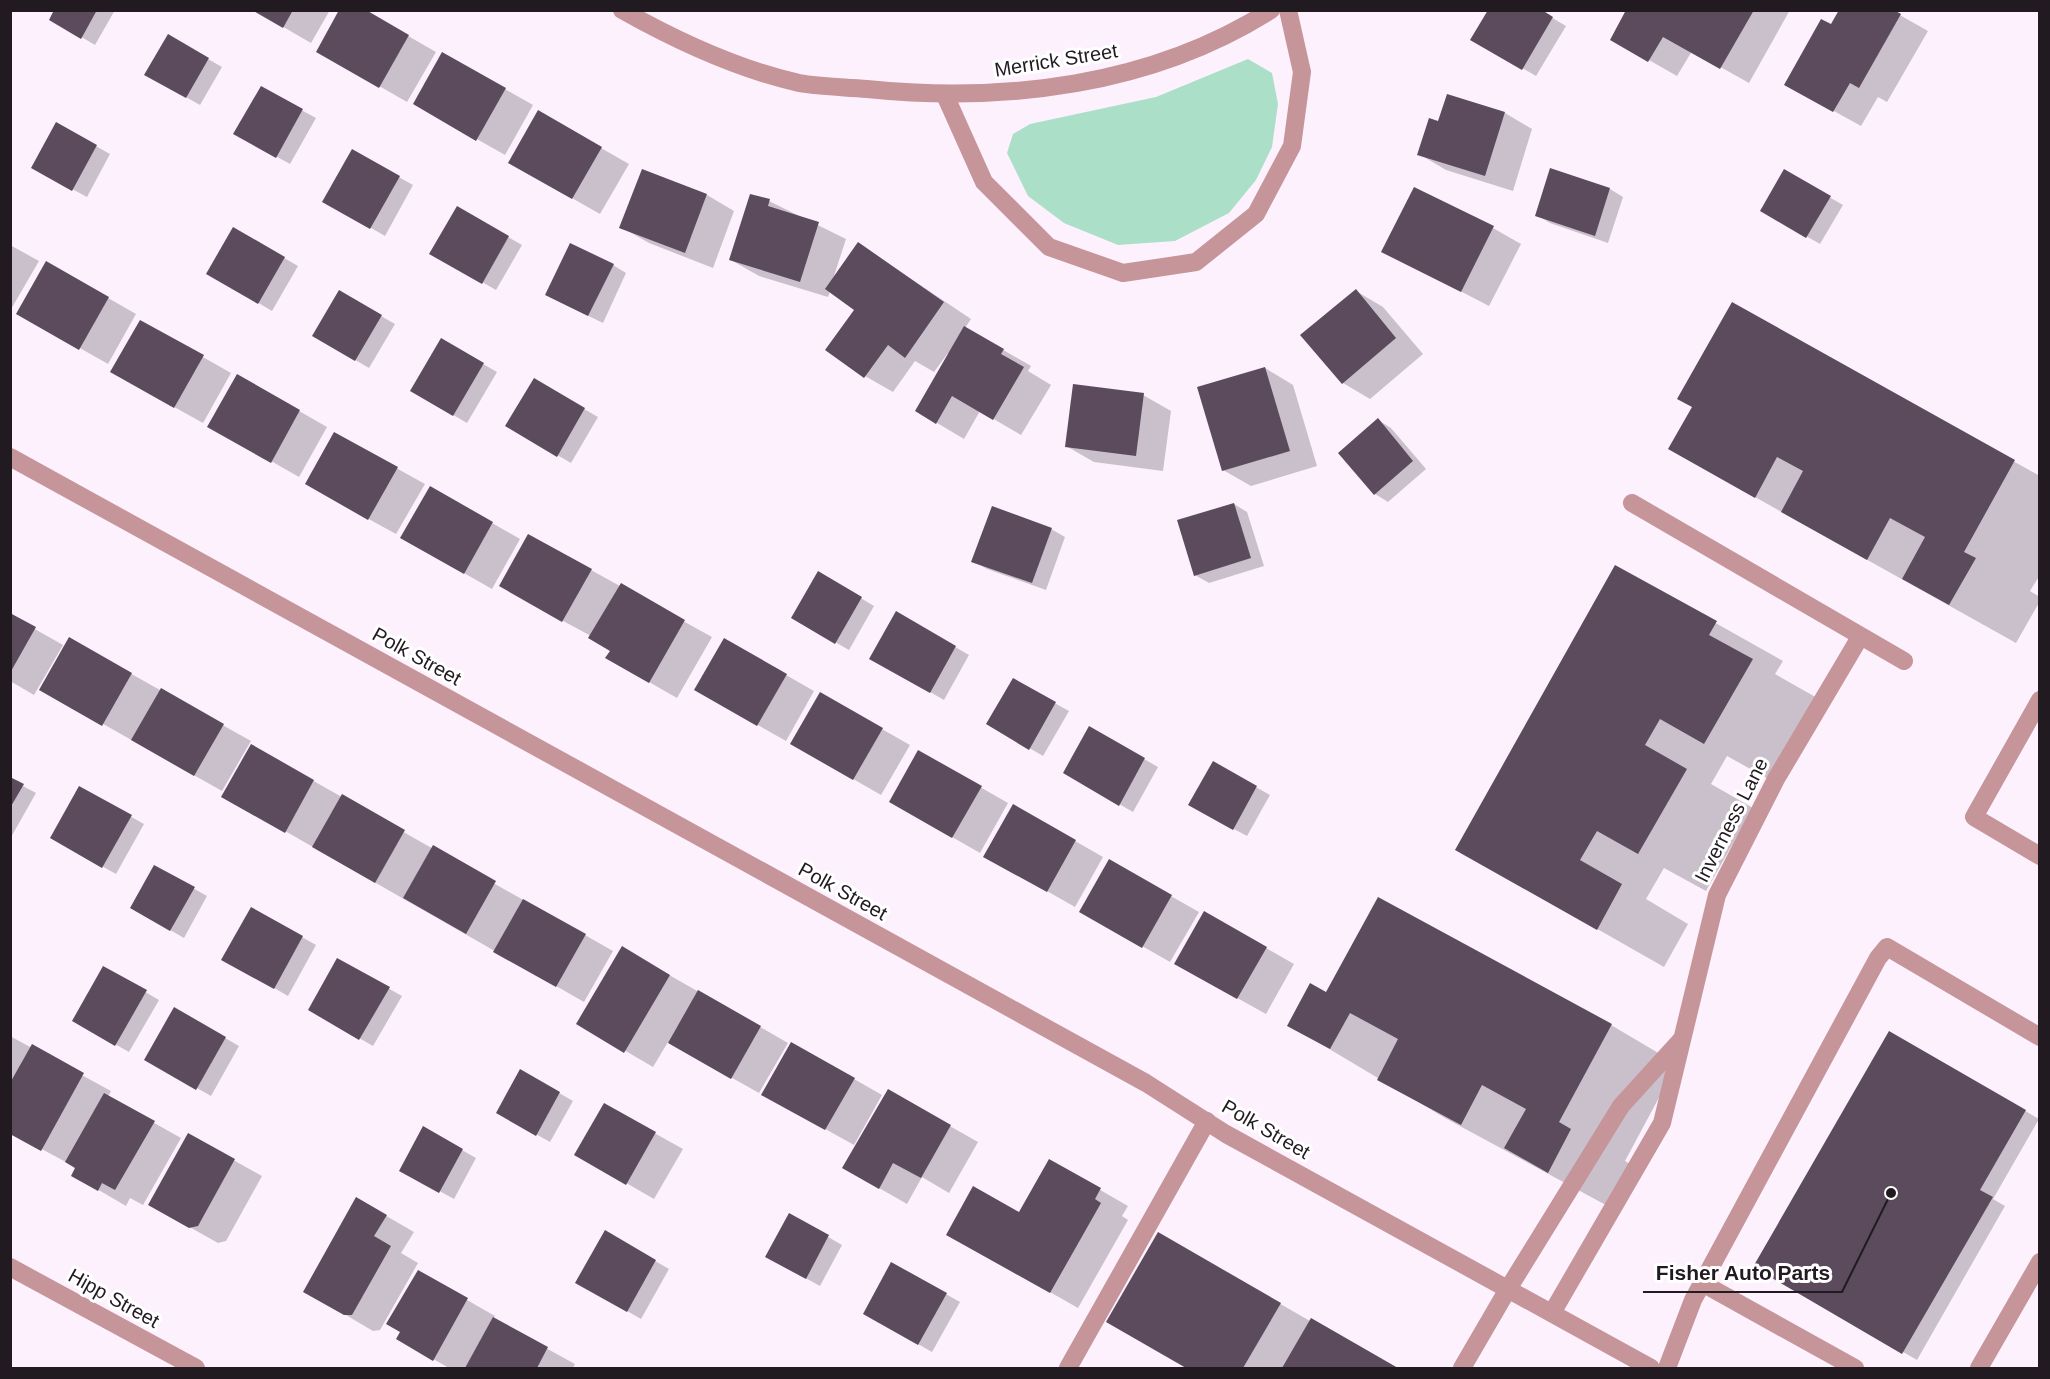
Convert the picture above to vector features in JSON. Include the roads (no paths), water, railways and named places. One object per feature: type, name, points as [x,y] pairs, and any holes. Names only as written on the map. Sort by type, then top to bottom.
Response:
[{"type":"street","name":"Merrick Street","points":[[622,10],[698,49],[799,83],[945,95],[1002,94],[1056,87],[1133,70],[1205,44],[1271,10]]},
{"type":"street","points":[[945,95],[984,182],[1049,247],[1123,273],[1196,262],[1256,213],[1292,146],[1302,72],[1288,10]]},
{"type":"street","name":"Polk Street","points":[[10,457],[1135,1078],[1206,1121],[1651,1368]]},
{"type":"street","points":[[1632,503],[1904,661]]},
{"type":"street","name":"Inverness Lane","points":[[1552,1313],[1662,1123],[1717,895],[1776,779],[1860,637]]},
{"type":"street","points":[[2040,700],[1974,817],[2040,856]]},
{"type":"street","points":[[1667,1368],[1693,1300],[1887,947],[2040,1037]]},
{"type":"street","name":"Inverness Lane","points":[[1462,1368],[1621,1106],[1682,1038]]},
{"type":"street","points":[[1068,1368],[1206,1121]]},
{"type":"street","points":[[1979,1368],[2040,1262]]},
{"type":"street","name":"Hipp Street","points":[[10,1267],[196,1368]]},
{"type":"street","points":[[1702,1283],[1856,1368]]},
{"type":"place","name":"Fisher Auto Parts","points":[[1891,1193]]}]
